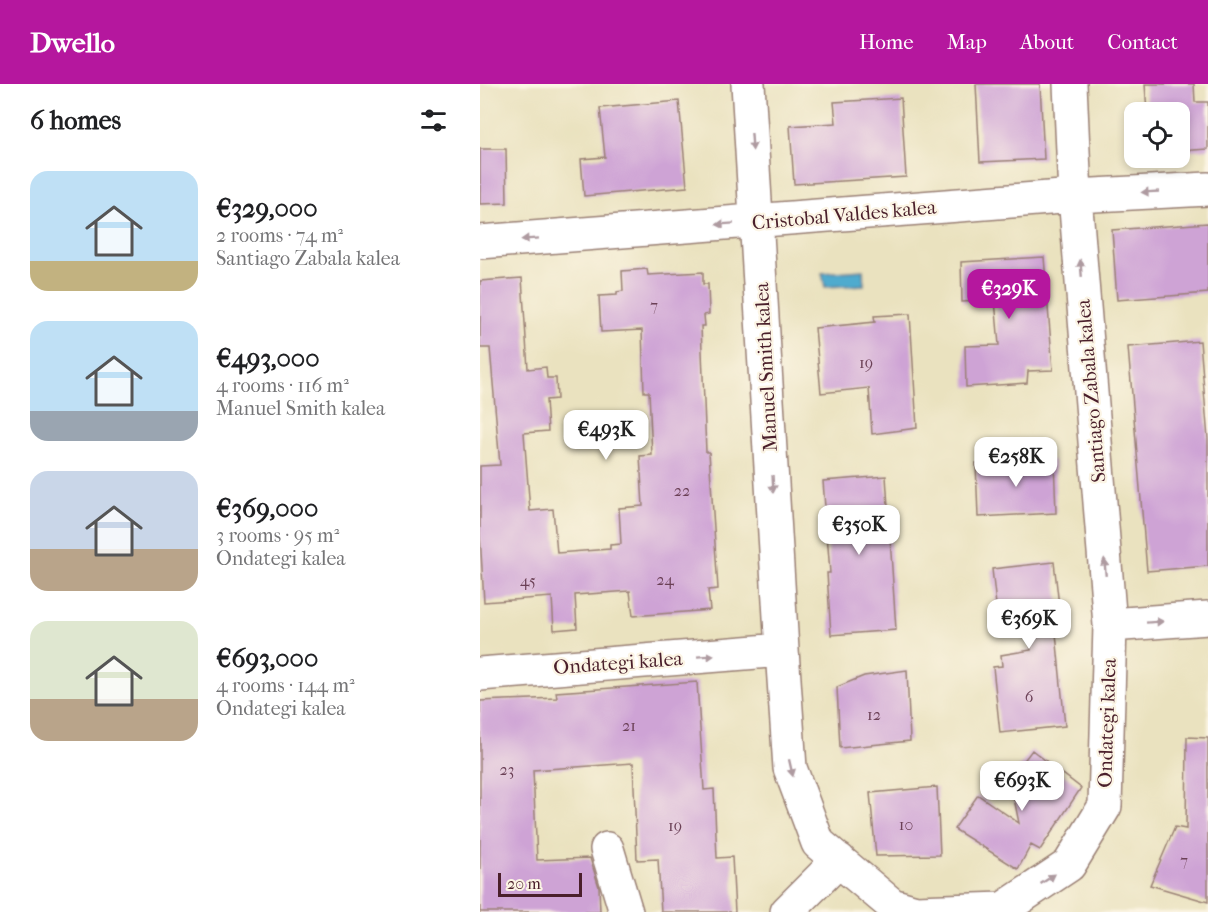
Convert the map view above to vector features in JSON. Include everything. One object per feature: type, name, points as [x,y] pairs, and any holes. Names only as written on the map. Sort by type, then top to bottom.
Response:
[{"type":"street","name":"Manuel Smith kalea","points":[[748,84],[782,650]]},
{"type":"street","name":"Santiago Zabala kalea","points":[[1070,84],[1075,196],[1110,625]]},
{"type":"street","name":"Cristobal Valdes kalea","points":[[480,242],[1075,196],[1208,189]]},
{"type":"street","points":[[1110,625],[1208,618]]},
{"type":"street","name":"Ondategi kalea","points":[[480,674],[782,650],[790,768],[818,843],[892,905],[916,912],[1003,909],[1069,865],[1105,806],[1110,625]]},
{"type":"street","points":[[607,849],[626,912]]},
{"type":"street","points":[[787,912],[839,860]]},
{"type":"water","points":[[863,270],[864,285],[825,287],[822,273]]},
{"type":"building","points":[[976,84],[1040,84],[1044,159],[980,162]]},
{"type":"building","points":[[1145,84],[1194,84],[1195,102],[1208,102],[1208,149],[1190,150],[1190,102],[1146,102]]},
{"type":"building","points":[[901,98],[906,177],[794,184],[790,126],[836,123],[834,102]]},
{"type":"building","points":[[679,101],[687,187],[584,196],[581,159],[605,157],[600,108]]},
{"type":"building","points":[[480,149],[506,149],[507,203],[480,204]]},
{"type":"building","points":[[1208,223],[1208,293],[1117,300],[1112,230]]},
{"type":"building","points":[[1044,257],[1053,370],[1028,371],[1027,383],[966,387],[965,346],[999,345],[995,300],[962,302],[961,262]]},
{"type":"building","points":[[647,269],[648,275],[703,272],[703,284],[708,284],[709,314],[704,315],[705,326],[701,326],[706,452],[709,452],[718,589],[708,590],[710,610],[633,616],[630,591],[575,595],[577,628],[554,630],[552,597],[484,602],[480,535],[480,466],[500,465],[490,348],[480,348],[480,281],[522,278],[528,369],[546,367],[547,378],[556,378],[557,399],[546,400],[548,431],[524,433],[530,511],[553,509],[557,553],[610,549],[610,545],[621,544],[619,508],[643,506],[640,456],[652,455],[649,392],[644,392],[642,330],[601,332],[599,296],[617,295],[617,292],[623,291],[622,271]]},
{"type":"building","points":[[910,314],[917,428],[872,434],[869,388],[821,393],[815,328],[875,322],[874,316]]},
{"type":"building","points":[[1200,341],[1208,439],[1208,566],[1147,571],[1128,347]]},
{"type":"building","points":[[1054,460],[1056,513],[978,517],[976,463]]},
{"type":"building","points":[[886,476],[896,630],[831,635],[827,573],[830,573],[823,481]]},
{"type":"building","points":[[1054,562],[1061,623],[1055,623],[1065,726],[1000,733],[993,667],[1002,666],[1001,655],[1031,650],[1028,621],[998,623],[992,569]]},
{"type":"building","points":[[907,670],[910,741],[840,748],[837,687],[864,676]]},
{"type":"building","points":[[697,682],[704,790],[714,789],[717,858],[732,857],[735,912],[661,912],[658,859],[637,860],[633,763],[533,770],[537,860],[590,858],[599,887],[600,912],[480,912],[480,701],[557,698],[556,692]]},
{"type":"building","points":[[1187,737],[1208,738],[1208,902],[1150,885],[1175,827],[1186,829]]},
{"type":"building","points":[[1032,750],[1081,788],[1040,850],[1031,845],[1018,869],[954,829],[978,795],[1019,823],[1010,779]]},
{"type":"building","points":[[937,787],[940,855],[876,856],[870,793]]}]
